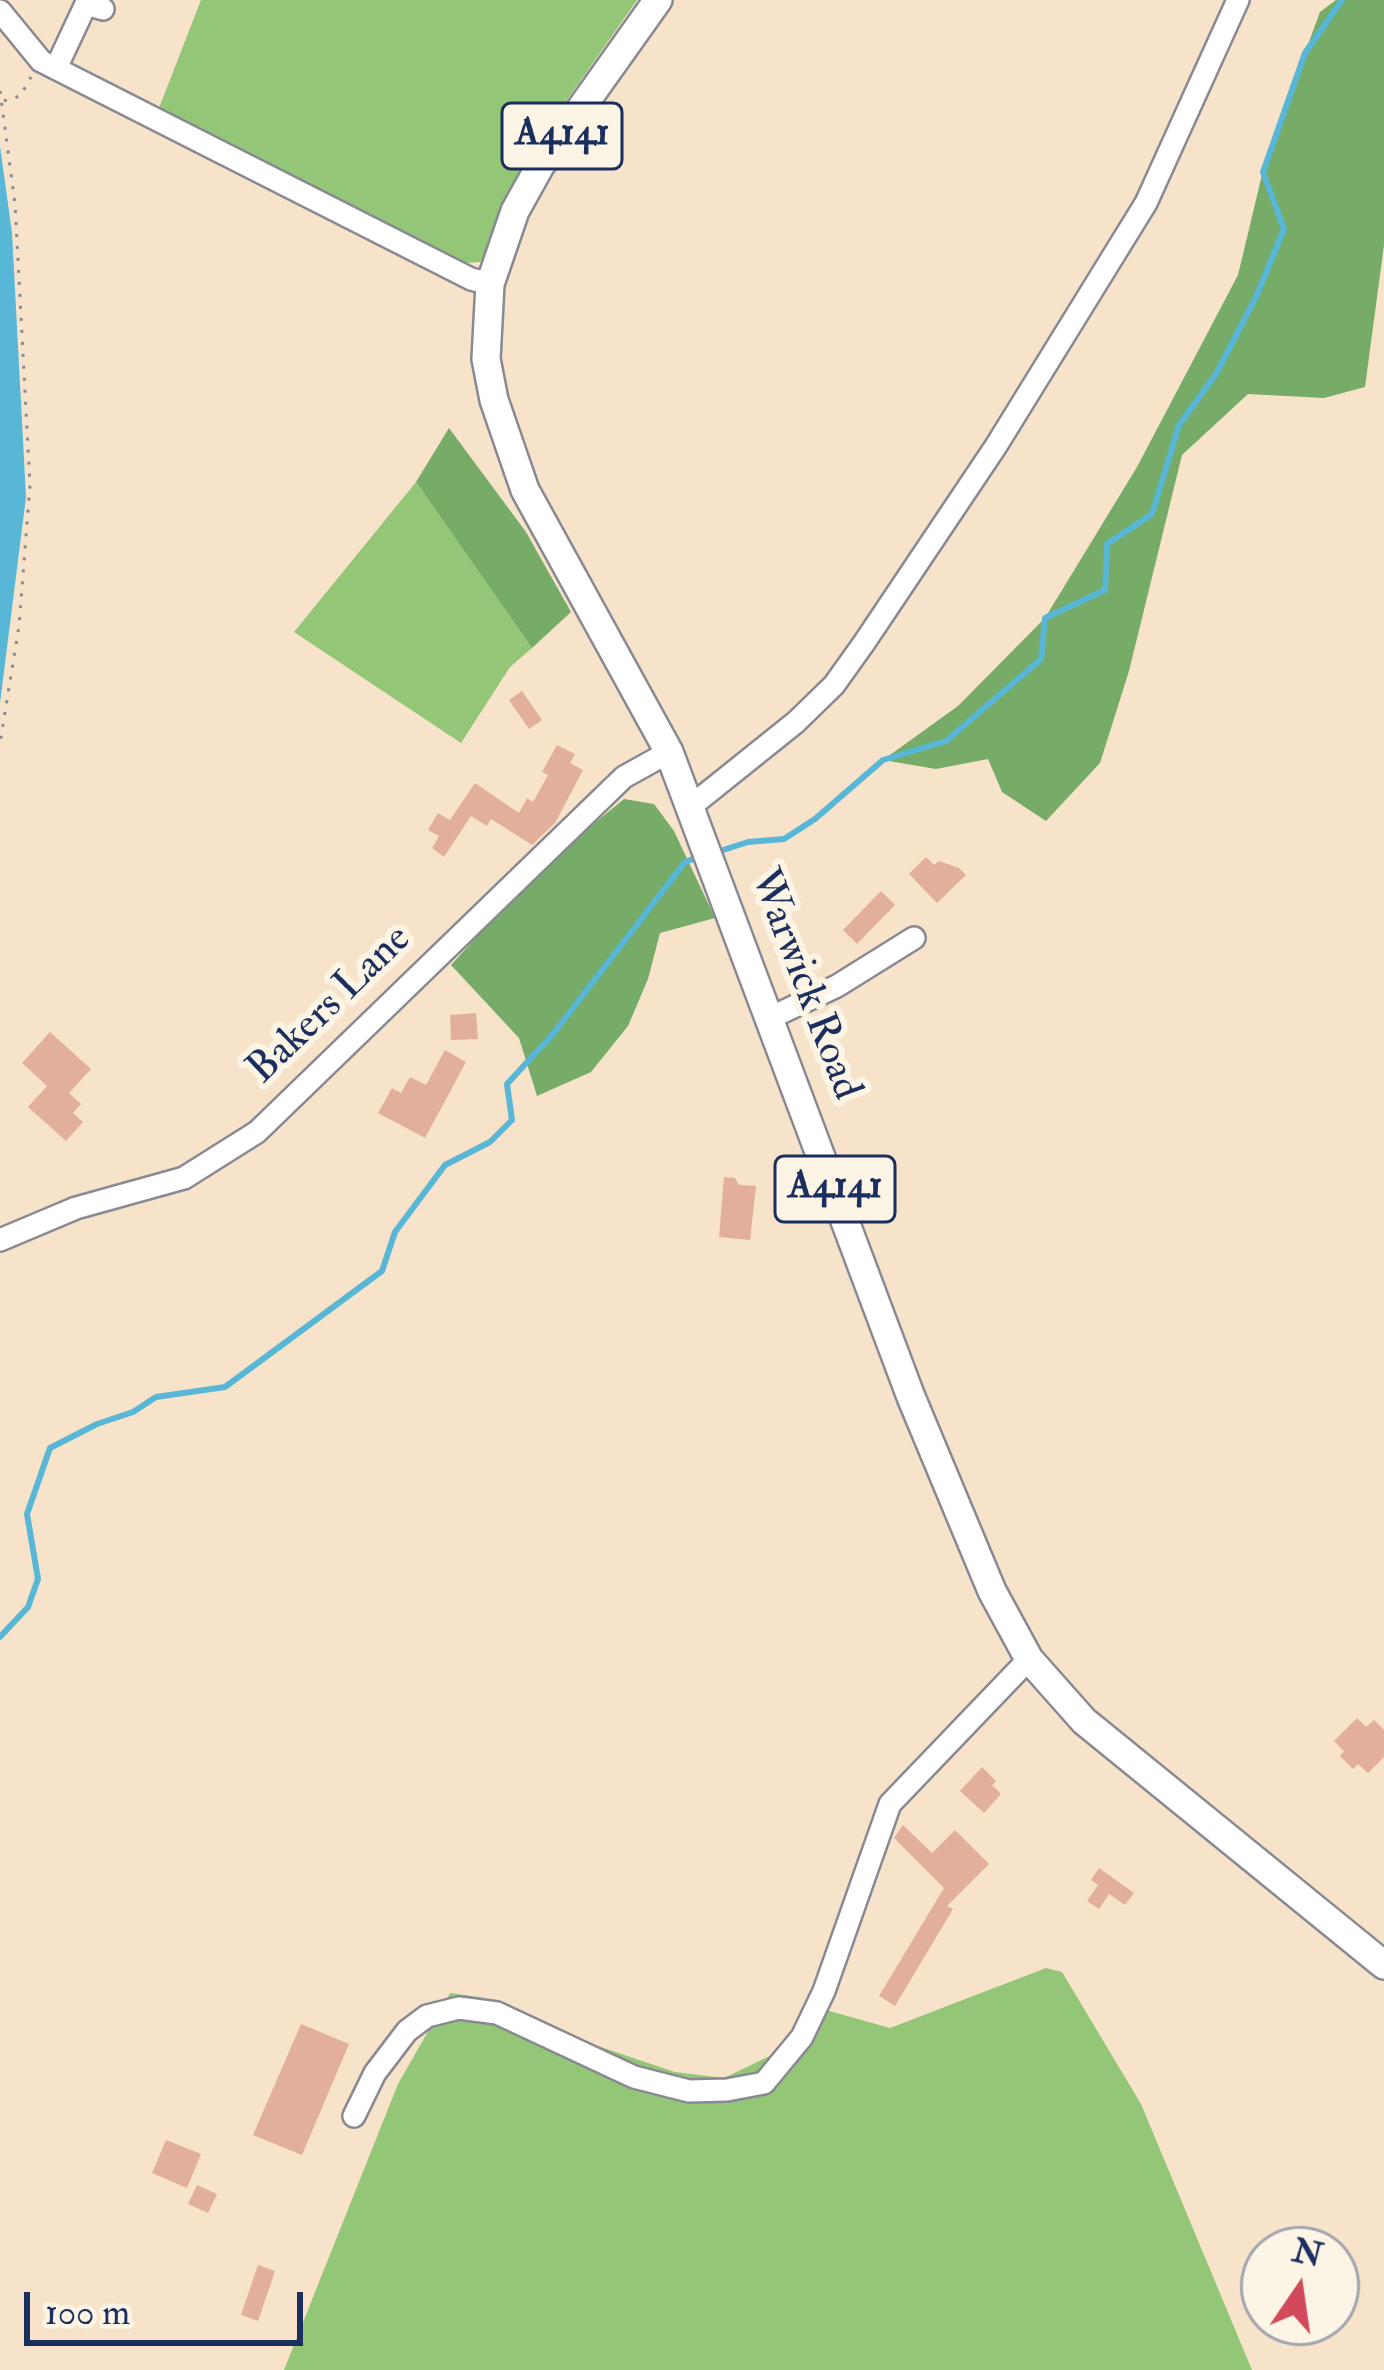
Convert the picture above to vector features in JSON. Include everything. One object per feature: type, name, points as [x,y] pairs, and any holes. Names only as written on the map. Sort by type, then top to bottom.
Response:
[{"type":"main road","name":"Warwick Road","points":[[658,0],[540,166],[515,212],[490,284],[487,359],[494,400],[525,490],[669,752],[911,1397],[992,1591],[1029,1659],[1084,1721],[1384,1965]]},
{"type":"street","points":[[690,807],[796,722],[834,685],[864,643],[996,446],[1147,202],[1238,0]]},
{"type":"street","points":[[49,64],[90,4]]},
{"type":"street","points":[[0,11],[49,64],[471,279],[490,284]]},
{"type":"street","name":"Bakers Lane","points":[[0,1240],[76,1208],[184,1178],[257,1132],[624,777],[669,752]]},
{"type":"street","points":[[770,1018],[837,986],[914,938]]},
{"type":"street","points":[[354,2116],[375,2073],[407,2031],[427,2016],[459,2008],[497,2013],[634,2077],[689,2091],[764,2084],[802,2038],[824,1990],[890,1804],[1029,1659]]},
{"type":"path","points":[[2,101],[20,96],[49,64]]},
{"type":"path","points":[[0,92],[15,205],[30,485],[19,626],[0,743]]},
{"type":"green space","points":[[201,0],[637,0],[543,134],[480,262],[465,263],[159,108]]},
{"type":"green space","points":[[1336,0],[1384,0],[1384,245],[1365,387],[1324,398],[1248,394],[1182,455],[1129,671],[1100,763],[1046,821],[1002,792],[988,759],[936,769],[883,760],[958,706],[1045,618],[1137,467],[1238,275],[1266,158],[1320,12]]},
{"type":"green space","points":[[449,428],[526,532],[571,612],[532,648],[416,482]]},
{"type":"green space","points":[[416,482],[532,648],[510,667],[461,743],[294,632]]},
{"type":"green space","points":[[624,799],[654,804],[674,831],[715,918],[660,933],[648,979],[628,1026],[591,1072],[537,1096],[519,1038],[451,965],[535,872]]},
{"type":"green space","points":[[1046,1968],[1062,1972],[1141,2104],[1252,2370],[284,2370],[398,2084],[450,1993],[485,1998],[571,2037],[675,2072],[724,2078],[784,2049],[808,2005],[890,2028]]},
{"type":"water","points":[[0,146],[12,233],[26,497],[0,703]]},
{"type":"building","points":[[522,691],[542,720],[529,729],[509,700]]},
{"type":"building","points":[[557,745],[575,754],[570,763],[583,770],[555,823],[532,845],[491,819],[487,826],[471,816],[444,857],[432,848],[439,836],[428,830],[438,813],[450,820],[475,783],[519,813],[527,798],[533,802]]},
{"type":"building","points":[[926,857],[934,865],[939,861],[966,875],[937,903],[909,874]]},
{"type":"building","points":[[881,891],[895,905],[857,944],[843,930]]},
{"type":"building","points":[[476,1013],[478,1039],[451,1040],[450,1015]]},
{"type":"building","points":[[50,1032],[91,1069],[69,1093],[81,1104],[73,1113],[83,1122],[66,1141],[28,1107],[47,1086],[22,1063]]},
{"type":"building","points":[[445,1050],[466,1062],[425,1138],[378,1113],[392,1088],[401,1093],[410,1077],[426,1085]]},
{"type":"building","points":[[724,1177],[735,1178],[739,1185],[756,1186],[750,1240],[719,1237]]},
{"type":"building","points":[[1357,1718],[1366,1727],[1374,1720],[1384,1730],[1384,1757],[1368,1773],[1358,1764],[1353,1769],[1334,1741]]},
{"type":"building","points":[[982,1767],[1001,1794],[984,1813],[960,1791]]},
{"type":"building","points":[[903,1825],[932,1853],[955,1830],[989,1864],[947,1906],[953,1909],[895,2006],[879,1996],[944,1888],[894,1838]]},
{"type":"building","points":[[1099,1868],[1134,1893],[1125,1905],[1109,1894],[1099,1909],[1087,1901],[1098,1885],[1091,1880]]},
{"type":"building","points":[[301,2024],[349,2044],[302,2155],[253,2135]]},
{"type":"building","points":[[166,2140],[201,2154],[187,2188],[152,2173]]},
{"type":"building","points":[[197,2185],[217,2194],[208,2213],[188,2204]]},
{"type":"building","points":[[258,2265],[275,2271],[258,2321],[241,2315]]},
{"type":"waterway","points":[[717,852],[748,842],[784,839],[815,819],[883,760],[946,741],[1041,659],[1045,618],[1105,590],[1107,544],[1152,514],[1179,425],[1216,374],[1284,229],[1263,172],[1305,53],[1342,0]]},
{"type":"waterway","points":[[0,1637],[28,1607],[38,1579],[27,1514],[50,1448],[156,1397],[225,1387],[382,1271],[395,1232],[445,1165],[490,1142],[512,1120],[507,1084],[553,1034],[685,862],[698,857]]}]
